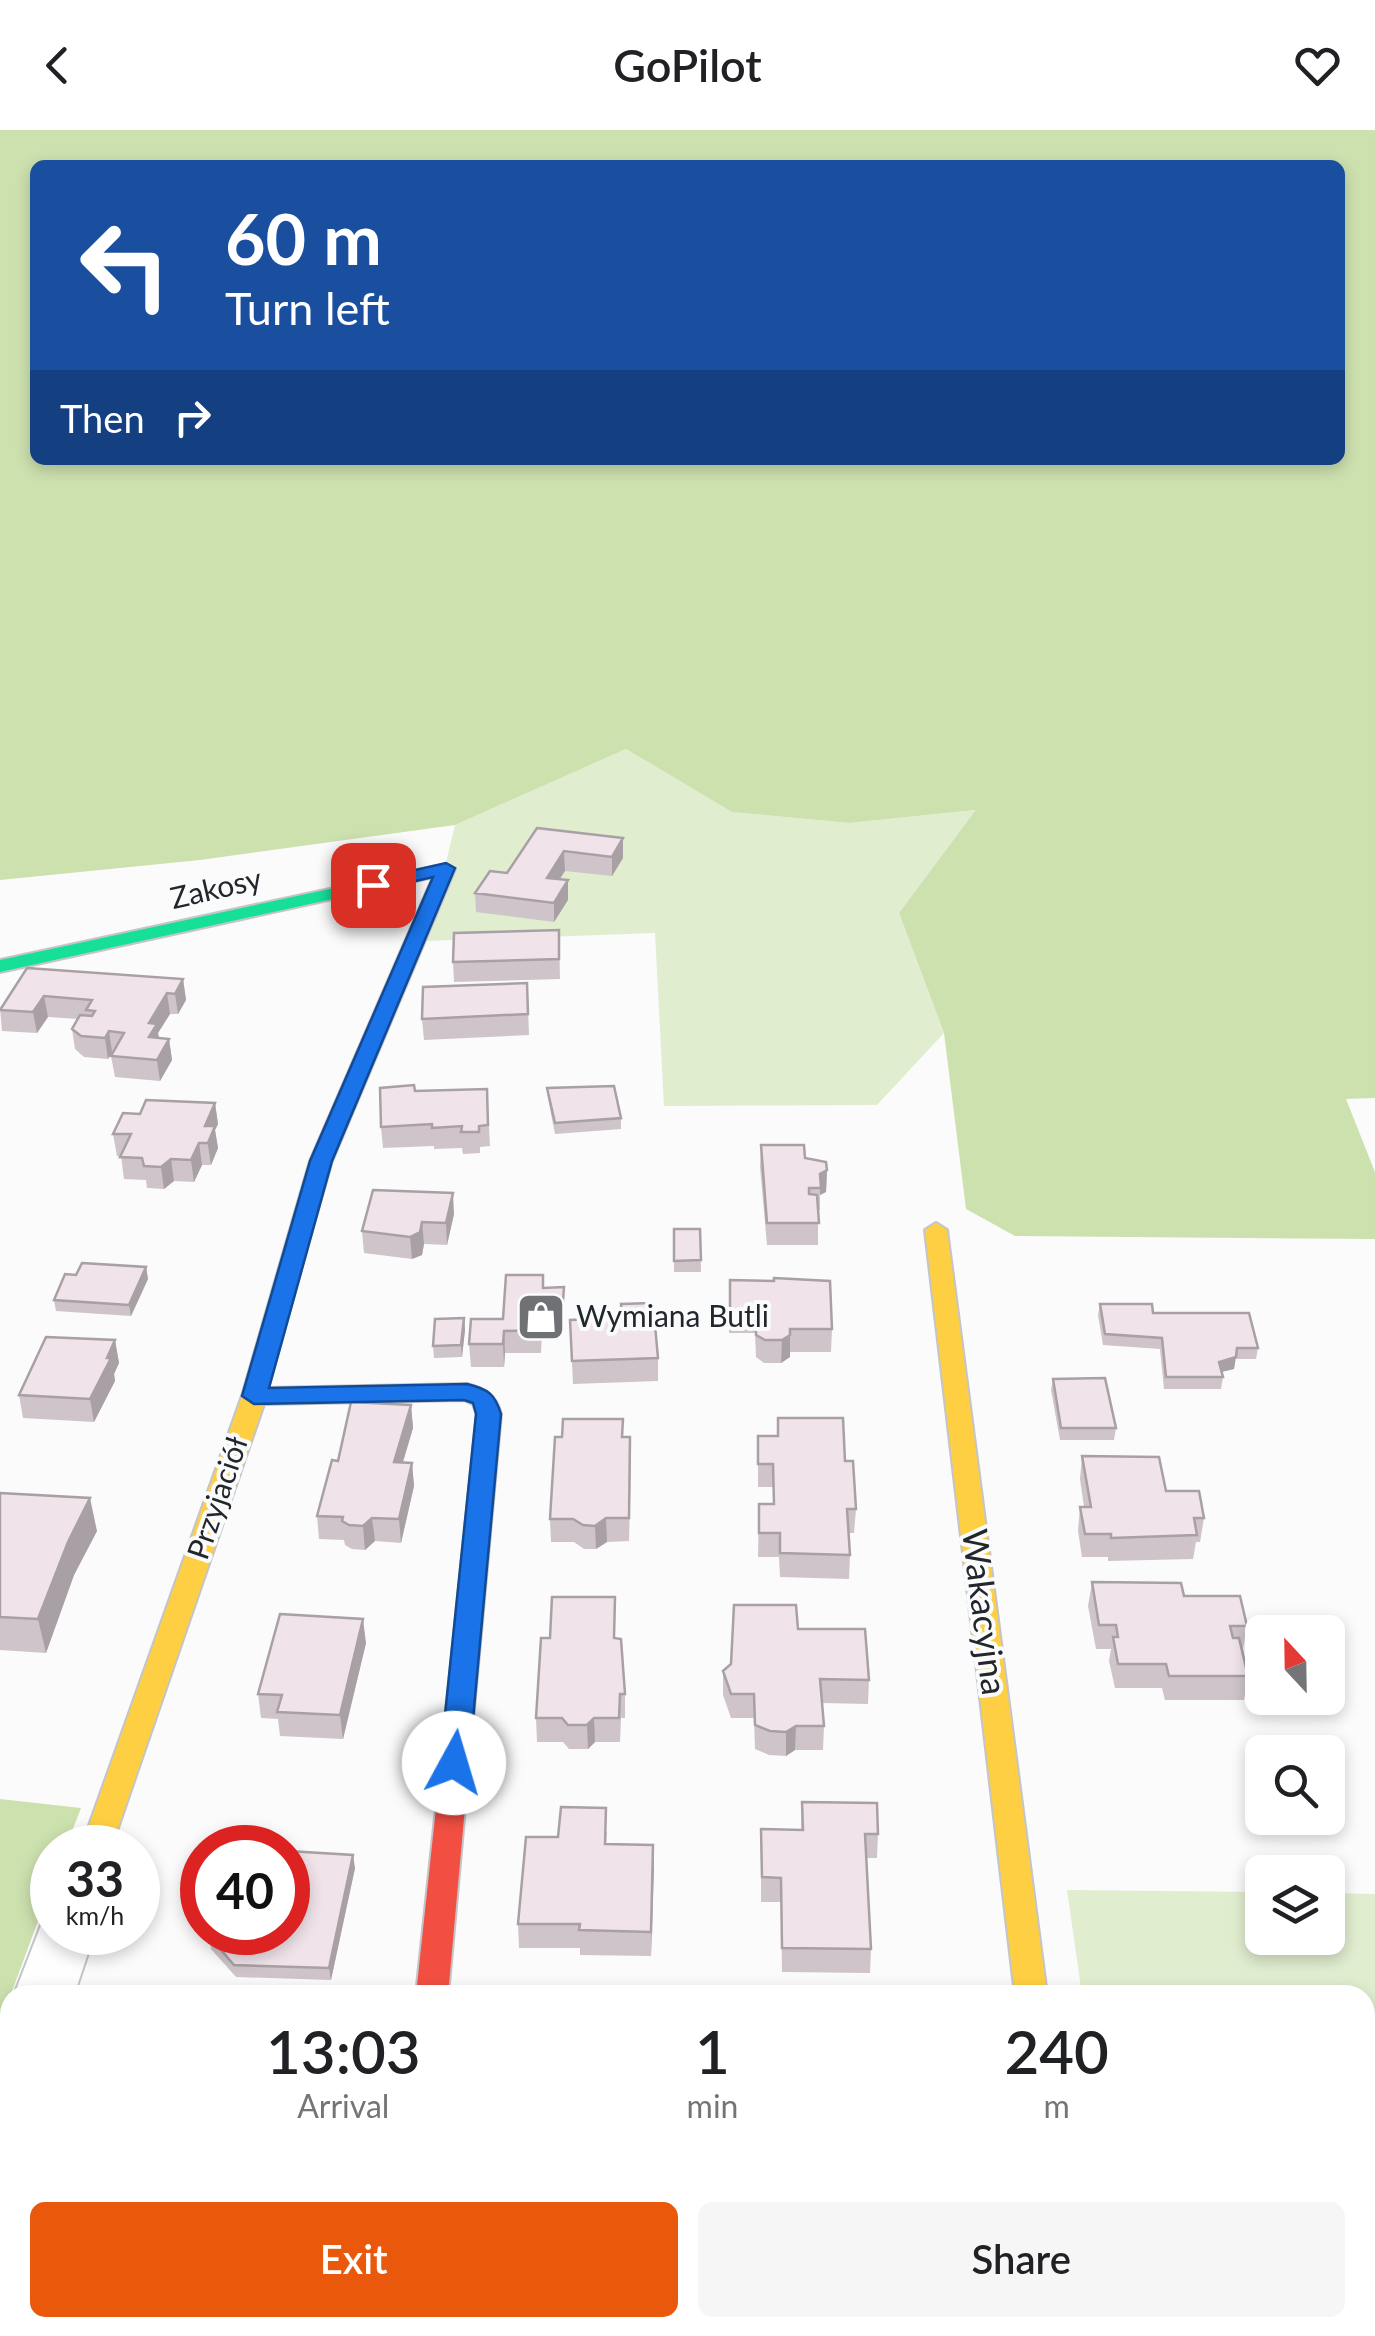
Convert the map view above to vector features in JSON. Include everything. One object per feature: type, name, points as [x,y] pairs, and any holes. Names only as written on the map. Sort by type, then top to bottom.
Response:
[{"type":"street","name":"Zakosy","points":[[0,966],[446,868]]},
{"type":"street","name":"Przyjaciół","points":[[104,1825],[254,1396],[321,1161],[446,868]]},
{"type":"street","name":"Wakacyjna","points":[[936,1230],[1030,1985]]},
{"type":"street","points":[[254,1396],[467,1392],[484,1399],[488,1414],[433,1985]]},
{"type":"street","points":[[47,1985],[58,1955]]},
{"type":"green space","points":[[0,130],[1375,130],[1375,1098],[1346,1099],[1375,1172],[1375,1239],[1015,1236],[966,1209],[944,1033],[899,913],[976,810],[849,823],[732,812],[626,749],[455,825],[200,860],[0,880]]},
{"type":"green space","points":[[626,749],[732,812],[849,823],[977,810],[899,913],[944,1033],[877,1105],[664,1106],[655,933],[427,941],[455,825]]},
{"type":"green space","points":[[0,1799],[81,1808],[74,1825],[30,1825],[30,1943],[14,1985],[0,1985]]},
{"type":"green space","points":[[1067,1890],[1245,1892],[1245,1955],[1345,1955],[1345,1893],[1375,1894],[1375,1985],[1081,1985]]},
{"type":"building","points":[[537,828],[623,838],[612,857],[564,851],[547,878],[568,880],[554,903],[475,893],[490,871],[507,873]]},
{"type":"building","points":[[559,930],[559,959],[453,962],[454,933]]},
{"type":"building","points":[[27,968],[183,979],[175,994],[167,993],[149,1023],[157,1024],[149,1037],[169,1039],[157,1060],[111,1056],[124,1033],[109,1031],[105,1038],[81,1036],[72,1029],[80,1015],[92,1016],[95,1011],[86,1010],[92,1000],[44,996],[33,1012],[0,1010]]},
{"type":"building","points":[[527,983],[528,1014],[422,1019],[423,987]]},
{"type":"building","points":[[414,1085],[415,1091],[487,1089],[488,1125],[479,1126],[479,1132],[461,1132],[462,1126],[432,1128],[432,1124],[381,1127],[380,1088]]},
{"type":"building","points":[[614,1086],[621,1118],[555,1123],[547,1088]]},
{"type":"building","points":[[146,1100],[215,1103],[205,1126],[215,1126],[208,1143],[199,1143],[191,1160],[171,1159],[161,1167],[144,1166],[142,1158],[120,1157],[131,1134],[113,1134],[123,1113],[140,1114]]},
{"type":"building","points":[[761,1145],[804,1145],[805,1158],[826,1162],[827,1170],[820,1174],[821,1188],[809,1188],[809,1194],[817,1195],[819,1223],[767,1223]]},
{"type":"building","points":[[373,1190],[453,1193],[446,1223],[422,1222],[420,1232],[410,1237],[362,1231]]},
{"type":"building","points":[[674,1229],[700,1229],[701,1260],[674,1261]]},
{"type":"building","points":[[82,1263],[146,1267],[129,1305],[54,1300],[65,1274],[76,1275]]},
{"type":"building","points":[[506,1275],[543,1275],[543,1288],[564,1287],[563,1301],[554,1301],[553,1311],[541,1312],[540,1330],[504,1331],[503,1344],[469,1344],[471,1319],[503,1319]]},
{"type":"building","points":[[730,1280],[830,1281],[832,1329],[790,1329],[790,1335],[782,1340],[765,1340],[756,1335],[756,1311],[730,1310]]},
{"type":"building","points":[[653,1303],[658,1358],[572,1361],[570,1320],[622,1318],[621,1304]]},
{"type":"building","points":[[1100,1304],[1152,1304],[1153,1313],[1249,1313],[1258,1348],[1237,1348],[1236,1357],[1219,1362],[1223,1377],[1166,1377],[1162,1338],[1105,1334]]},
{"type":"building","points":[[464,1318],[461,1345],[433,1346],[435,1319]]},
{"type":"building","points":[[46,1337],[115,1340],[107,1358],[111,1358],[90,1399],[19,1395]]},
{"type":"building","points":[[1105,1378],[1116,1428],[1061,1428],[1053,1379]]},
{"type":"building","points":[[351,1402],[411,1405],[394,1462],[412,1463],[399,1519],[372,1518],[363,1526],[349,1525],[342,1521],[343,1517],[317,1516],[332,1460],[338,1461]]},
{"type":"building","points":[[778,1418],[843,1418],[845,1461],[853,1461],[856,1509],[847,1509],[850,1555],[780,1553],[780,1533],[759,1533],[759,1504],[774,1504],[773,1464],[758,1464],[758,1436],[778,1436]]},
{"type":"building","points":[[563,1419],[623,1419],[622,1437],[630,1437],[629,1518],[606,1518],[595,1526],[573,1519],[550,1519],[555,1437],[562,1437]]},
{"type":"building","points":[[1082,1456],[1159,1457],[1166,1491],[1199,1491],[1204,1518],[1194,1518],[1197,1535],[1111,1538],[1111,1534],[1085,1534],[1080,1507],[1091,1507]]},
{"type":"building","points":[[0,1493],[90,1498],[38,1619],[0,1617]]},
{"type":"building","points":[[1092,1582],[1181,1583],[1184,1596],[1240,1596],[1245,1626],[1230,1626],[1233,1638],[1239,1638],[1245,1676],[1169,1676],[1166,1664],[1118,1664],[1113,1637],[1118,1637],[1116,1625],[1099,1625]]},
{"type":"building","points":[[552,1597],[615,1597],[614,1638],[621,1639],[625,1694],[620,1694],[619,1718],[594,1718],[587,1725],[568,1725],[562,1718],[536,1718],[541,1638],[550,1638]]},
{"type":"building","points":[[734,1605],[796,1605],[798,1629],[865,1629],[869,1680],[820,1679],[824,1726],[796,1726],[786,1732],[755,1725],[754,1694],[731,1694],[723,1671],[731,1664]]},
{"type":"building","points":[[280,1614],[363,1619],[340,1715],[277,1712],[282,1695],[258,1694]]},
{"type":"building","points":[[802,1802],[877,1803],[878,1834],[865,1834],[871,1949],[782,1948],[781,1878],[762,1877],[761,1829],[803,1830]]},
{"type":"building","points":[[561,1807],[606,1808],[605,1844],[653,1845],[651,1932],[579,1930],[580,1924],[518,1924],[526,1837],[558,1837]]},
{"type":"building","points":[[310,1852],[353,1855],[329,1968],[234,1965],[225,1955],[310,1955]]},
{"type":"traffic: fast","points":[[0,966],[446,869]]},
{"type":"traffic: fast","points":[[296,1247],[321,1161],[446,869]]},
{"type":"traffic: slow","points":[[936,1230],[1030,1985]]},
{"type":"traffic: slow","points":[[104,1825],[254,1396],[296,1247]]},
{"type":"traffic: slow","points":[[254,1396],[467,1392],[484,1399],[489,1414],[456,1752]]},
{"type":"traffic: jam","points":[[433,1985],[456,1752]]},
{"type":"place","name":"Wymiana Butli","points":[[541,1317]]},
{"type":"route","points":[[373,885],[446,868],[321,1161],[254,1396],[467,1392],[484,1399],[488,1414],[454,1763]]}]
